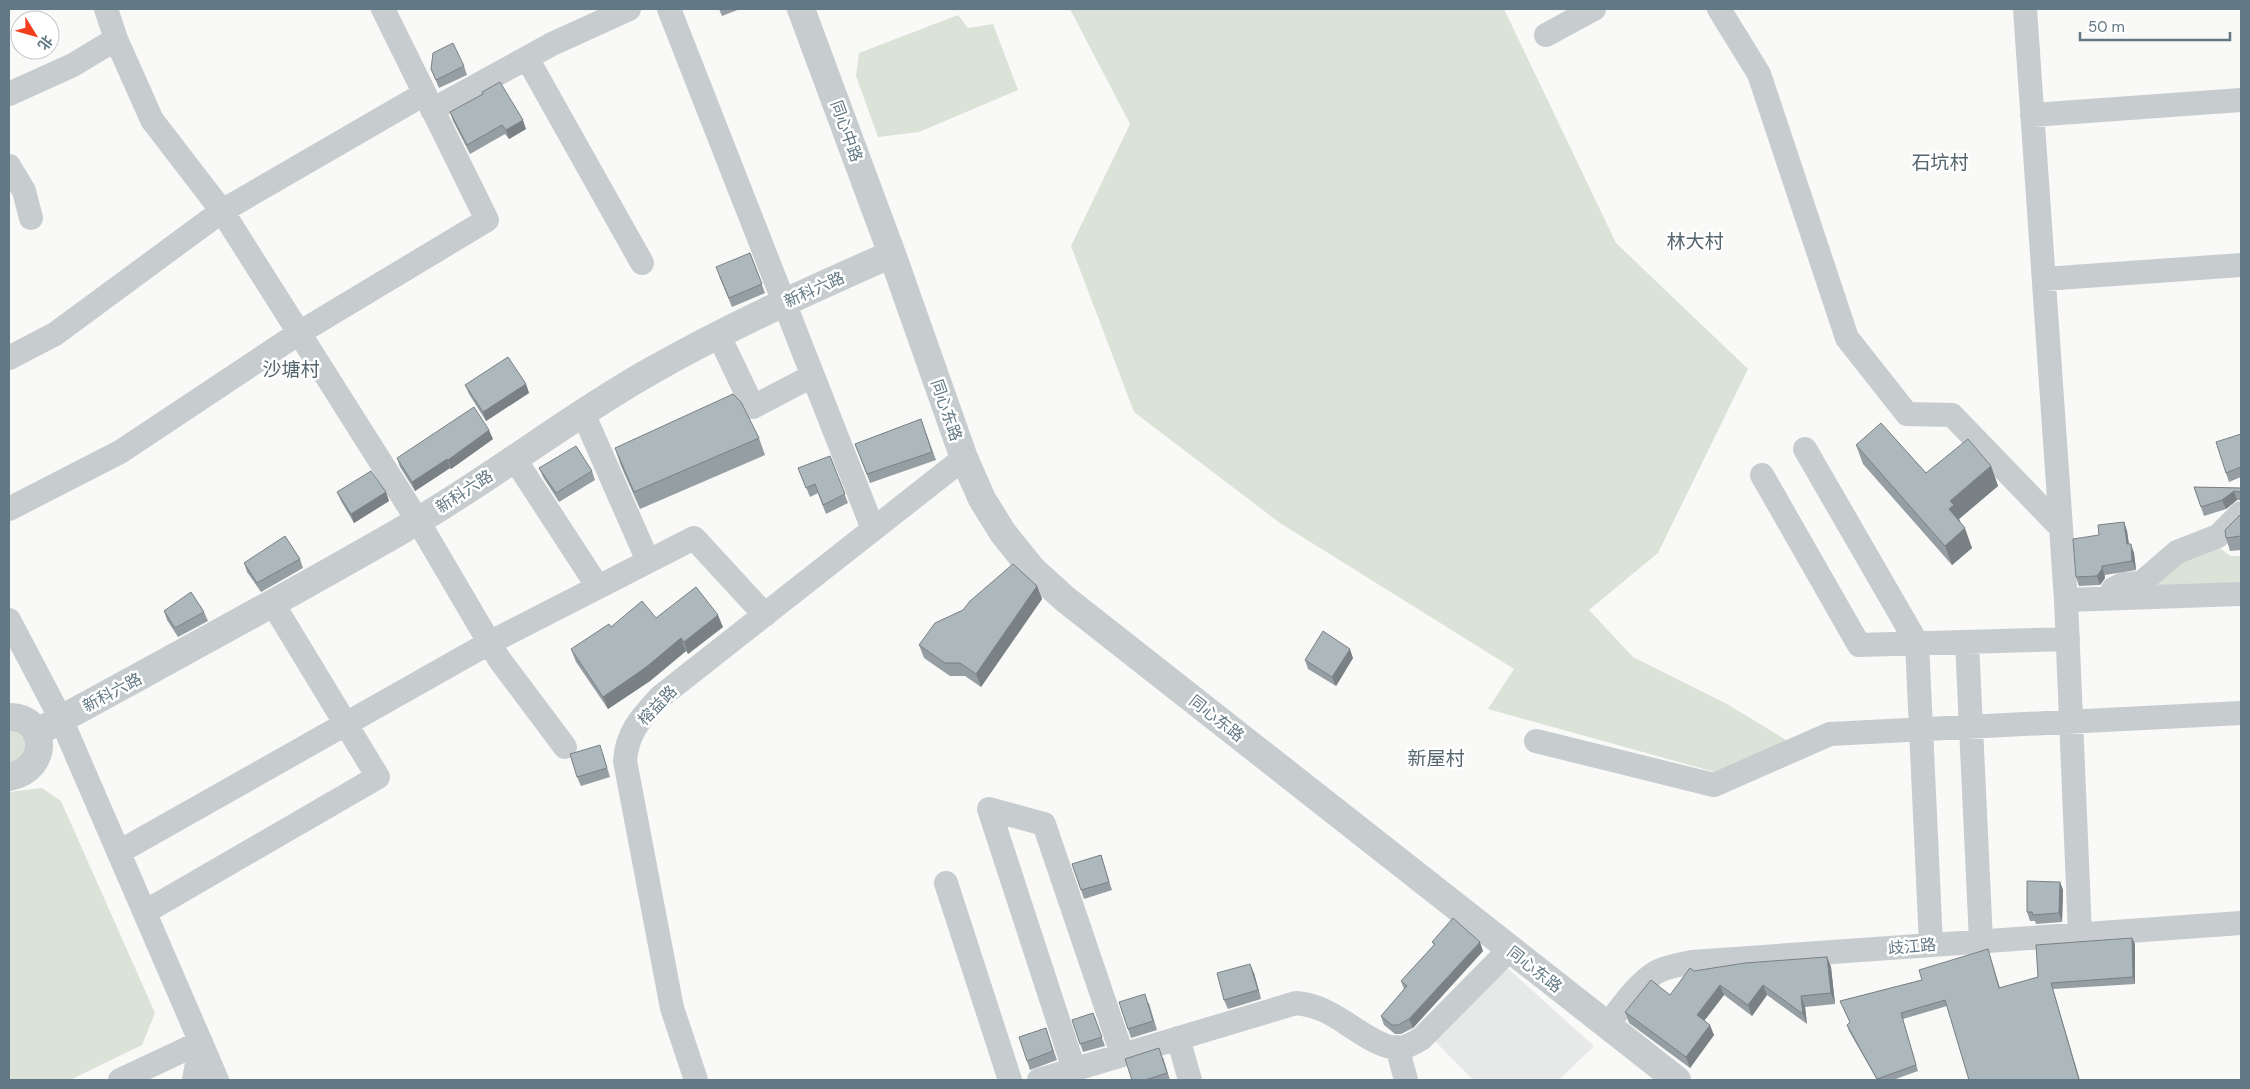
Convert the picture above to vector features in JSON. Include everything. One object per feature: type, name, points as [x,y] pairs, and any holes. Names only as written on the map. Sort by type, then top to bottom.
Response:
[{"type":"street","points":[[106,9],[116,39],[152,120],[222,211],[418,521],[499,659],[565,747]]},
{"type":"street","points":[[9,509],[120,452],[299,333],[487,220],[383,9]]},
{"type":"street","points":[[9,358],[55,334],[222,211],[428,102],[527,58],[552,44],[629,9]]},
{"type":"street","points":[[669,9],[873,529]]},
{"type":"street","name":"同心中路","points":[[801,9],[892,254]]},
{"type":"street","points":[[1546,35],[1594,9]]},
{"type":"street","points":[[1719,9],[1758,74],[1847,338],[1907,414],[1952,415],[2061,528]]},
{"type":"street","points":[[2024,9],[2066,600],[2080,934]]},
{"type":"street","points":[[9,94],[73,65],[116,39]]},
{"type":"street","points":[[527,58],[642,262]]},
{"type":"street","points":[[2032,115],[2241,100]]},
{"type":"street","points":[[9,166],[24,190],[31,218]]},
{"type":"street","name":"新科六路","points":[[36,733],[184,654],[418,521],[582,413],[645,374],[783,303],[892,254]]},
{"type":"street","name":"同心东路","points":[[892,254],[964,458],[982,499],[1003,533],[1032,569],[1065,599],[1677,1080]]},
{"type":"street","points":[[2044,279],[2241,265]]},
{"type":"street","points":[[719,336],[753,407],[812,376]]},
{"type":"street","points":[[582,413],[648,561]]},
{"type":"street","points":[[1805,449],[1917,643],[1931,944]]},
{"type":"street","points":[[514,458],[598,587]]},
{"type":"street","name":"榕益路","points":[[696,1080],[672,1008],[625,761],[626,745],[638,720],[660,697],[964,458]]},
{"type":"street","points":[[1762,475],[1859,644],[2068,639]]},
{"type":"street","points":[[2108,598],[2117,586],[2141,583],[2176,552],[2218,536],[2241,513]]},
{"type":"street","points":[[119,852],[489,643],[694,538],[765,615]]},
{"type":"street","points":[[2066,600],[2241,594]]},
{"type":"street","points":[[145,912],[378,777],[273,604]]},
{"type":"street","points":[[9,620],[61,719],[217,1080]]},
{"type":"street","points":[[1967,642],[1981,941]]},
{"type":"street","points":[[1536,741],[1714,785],[1830,734],[2241,712]]},
{"type":"street","points":[[9,717],[23,720],[36,733],[39,748],[35,762],[28,770],[9,777]]},
{"type":"street","points":[[1074,1069],[989,809],[1044,824],[1122,1054]]},
{"type":"street","points":[[946,883],[1010,1080]]},
{"type":"street","name":"歧江路","points":[[1607,1025],[1645,980],[1667,968],[1692,962],[2241,923]]},
{"type":"street","points":[[1039,1080],[1296,1004],[1310,1005],[1324,1010],[1387,1046],[1410,1045],[1421,1039],[1510,949]]},
{"type":"street","points":[[1178,1038],[1190,1080]]},
{"type":"street","points":[[120,1080],[201,1042]]},
{"type":"street","points":[[194,1080],[201,1042]]},
{"type":"street","points":[[1397,1047],[1406,1080]]},
{"type":"shaded area","points":[[1070,9],[1504,9],[1616,243],[1748,369],[1658,553],[1589,610],[1633,657],[1727,704],[1786,740],[1747,781],[1488,709],[1514,669],[1280,523],[1134,412],[1071,246],[1130,124]]},
{"type":"shaded area","points":[[958,15],[968,28],[993,24],[1018,90],[919,132],[878,137],[856,76],[859,53]]},
{"type":"shaded area","points":[[2215,544],[2230,556],[2241,556],[2241,585],[2148,589],[2181,557]]},
{"type":"shaded area","points":[[9,728],[17,730],[26,739],[24,756],[9,765]]},
{"type":"shaded area","points":[[42,788],[61,801],[155,1013],[142,1045],[70,1080],[9,1080],[9,792]]},
{"type":"shaded area","points":[[1504,965],[1594,1046],[1559,1080],[1473,1080],[1433,1039]]},
{"type":"building","points":[[453,43],[464,66],[436,80],[431,69],[433,53]]},
{"type":"building","points":[[500,82],[523,120],[506,130],[502,125],[467,145],[450,112],[483,94],[482,92]]},
{"type":"building","points":[[750,253],[762,284],[729,298],[716,267]]},
{"type":"building","points":[[508,357],[526,384],[483,412],[465,385]]},
{"type":"building","points":[[733,394],[741,402],[759,438],[634,492],[615,448]]},
{"type":"building","points":[[474,407],[489,430],[448,460],[412,482],[397,458]]},
{"type":"building","points":[[921,419],[932,452],[867,474],[855,444]]},
{"type":"building","points":[[1881,423],[1926,473],[1968,439],[1991,466],[1950,501],[1954,505],[1949,509],[1965,528],[1945,546],[1856,445]]},
{"type":"building","points":[[2241,434],[2241,467],[2226,473],[2216,442]]},
{"type":"building","points":[[576,446],[592,471],[556,493],[539,468]]},
{"type":"building","points":[[830,456],[845,494],[823,505],[815,484],[806,488],[798,468]]},
{"type":"building","points":[[371,471],[386,492],[351,514],[337,492]]},
{"type":"building","points":[[2194,487],[2241,488],[2241,492],[2234,491],[2222,500],[2201,507]]},
{"type":"building","points":[[2241,514],[2241,536],[2226,538],[2225,530]]},
{"type":"building","points":[[2124,522],[2127,544],[2131,544],[2132,561],[2102,566],[2097,576],[2076,577],[2073,539],[2099,535],[2098,525]]},
{"type":"building","points":[[285,536],[300,559],[257,583],[244,563]]},
{"type":"building","points":[[1013,564],[1037,586],[976,674],[960,663],[945,663],[919,645],[935,623],[963,610],[970,601]]},
{"type":"building","points":[[696,587],[718,615],[684,642],[681,638],[645,668],[603,697],[571,649],[609,624],[611,627],[642,601],[656,618]]},
{"type":"building","points":[[191,592],[204,612],[175,628],[164,611]]},
{"type":"building","points":[[1323,631],[1350,649],[1332,677],[1305,660]]},
{"type":"building","points":[[600,745],[607,768],[577,777],[570,754]]},
{"type":"building","points":[[1101,855],[1109,882],[1081,890],[1072,864]]},
{"type":"building","points":[[2027,881],[2060,882],[2059,913],[2033,915],[2032,912],[2027,912]]},
{"type":"building","points":[[1453,918],[1480,942],[1409,1019],[1398,1025],[1392,1025],[1381,1016],[1407,986],[1401,981],[1435,944],[1432,942]]},
{"type":"building","points":[[2132,938],[2133,977],[2051,983],[2079,1080],[1969,1080],[1945,1000],[1901,1013],[1916,1065],[1877,1079],[1847,1025],[1850,1022],[1840,1001],[1922,980],[1919,970],[1988,949],[1999,988],[2038,977],[2036,945]]},
{"type":"building","points":[[1827,957],[1831,993],[1801,996],[1803,1014],[1763,985],[1748,1005],[1720,985],[1697,1015],[1710,1025],[1686,1057],[1625,1012],[1651,980],[1670,995],[1690,968],[1694,971],[1745,963]]},
{"type":"building","points":[[1250,964],[1258,990],[1224,1000],[1217,973]]},
{"type":"building","points":[[1145,994],[1153,1021],[1128,1029],[1119,1002]]},
{"type":"building","points":[[1093,1013],[1102,1037],[1080,1044],[1072,1020]]},
{"type":"building","points":[[1046,1028],[1053,1051],[1027,1061],[1019,1037]]},
{"type":"building","points":[[1159,1048],[1167,1073],[1145,1080],[1132,1080],[1125,1059]]},
{"type":"district","name":"石坑村","points":[[1940,162]]},
{"type":"district","name":"林大村","points":[[1695,241]]},
{"type":"district","name":"沙塘村","points":[[291,369]]},
{"type":"district","name":"新屋村","points":[[1436,758]]}]
